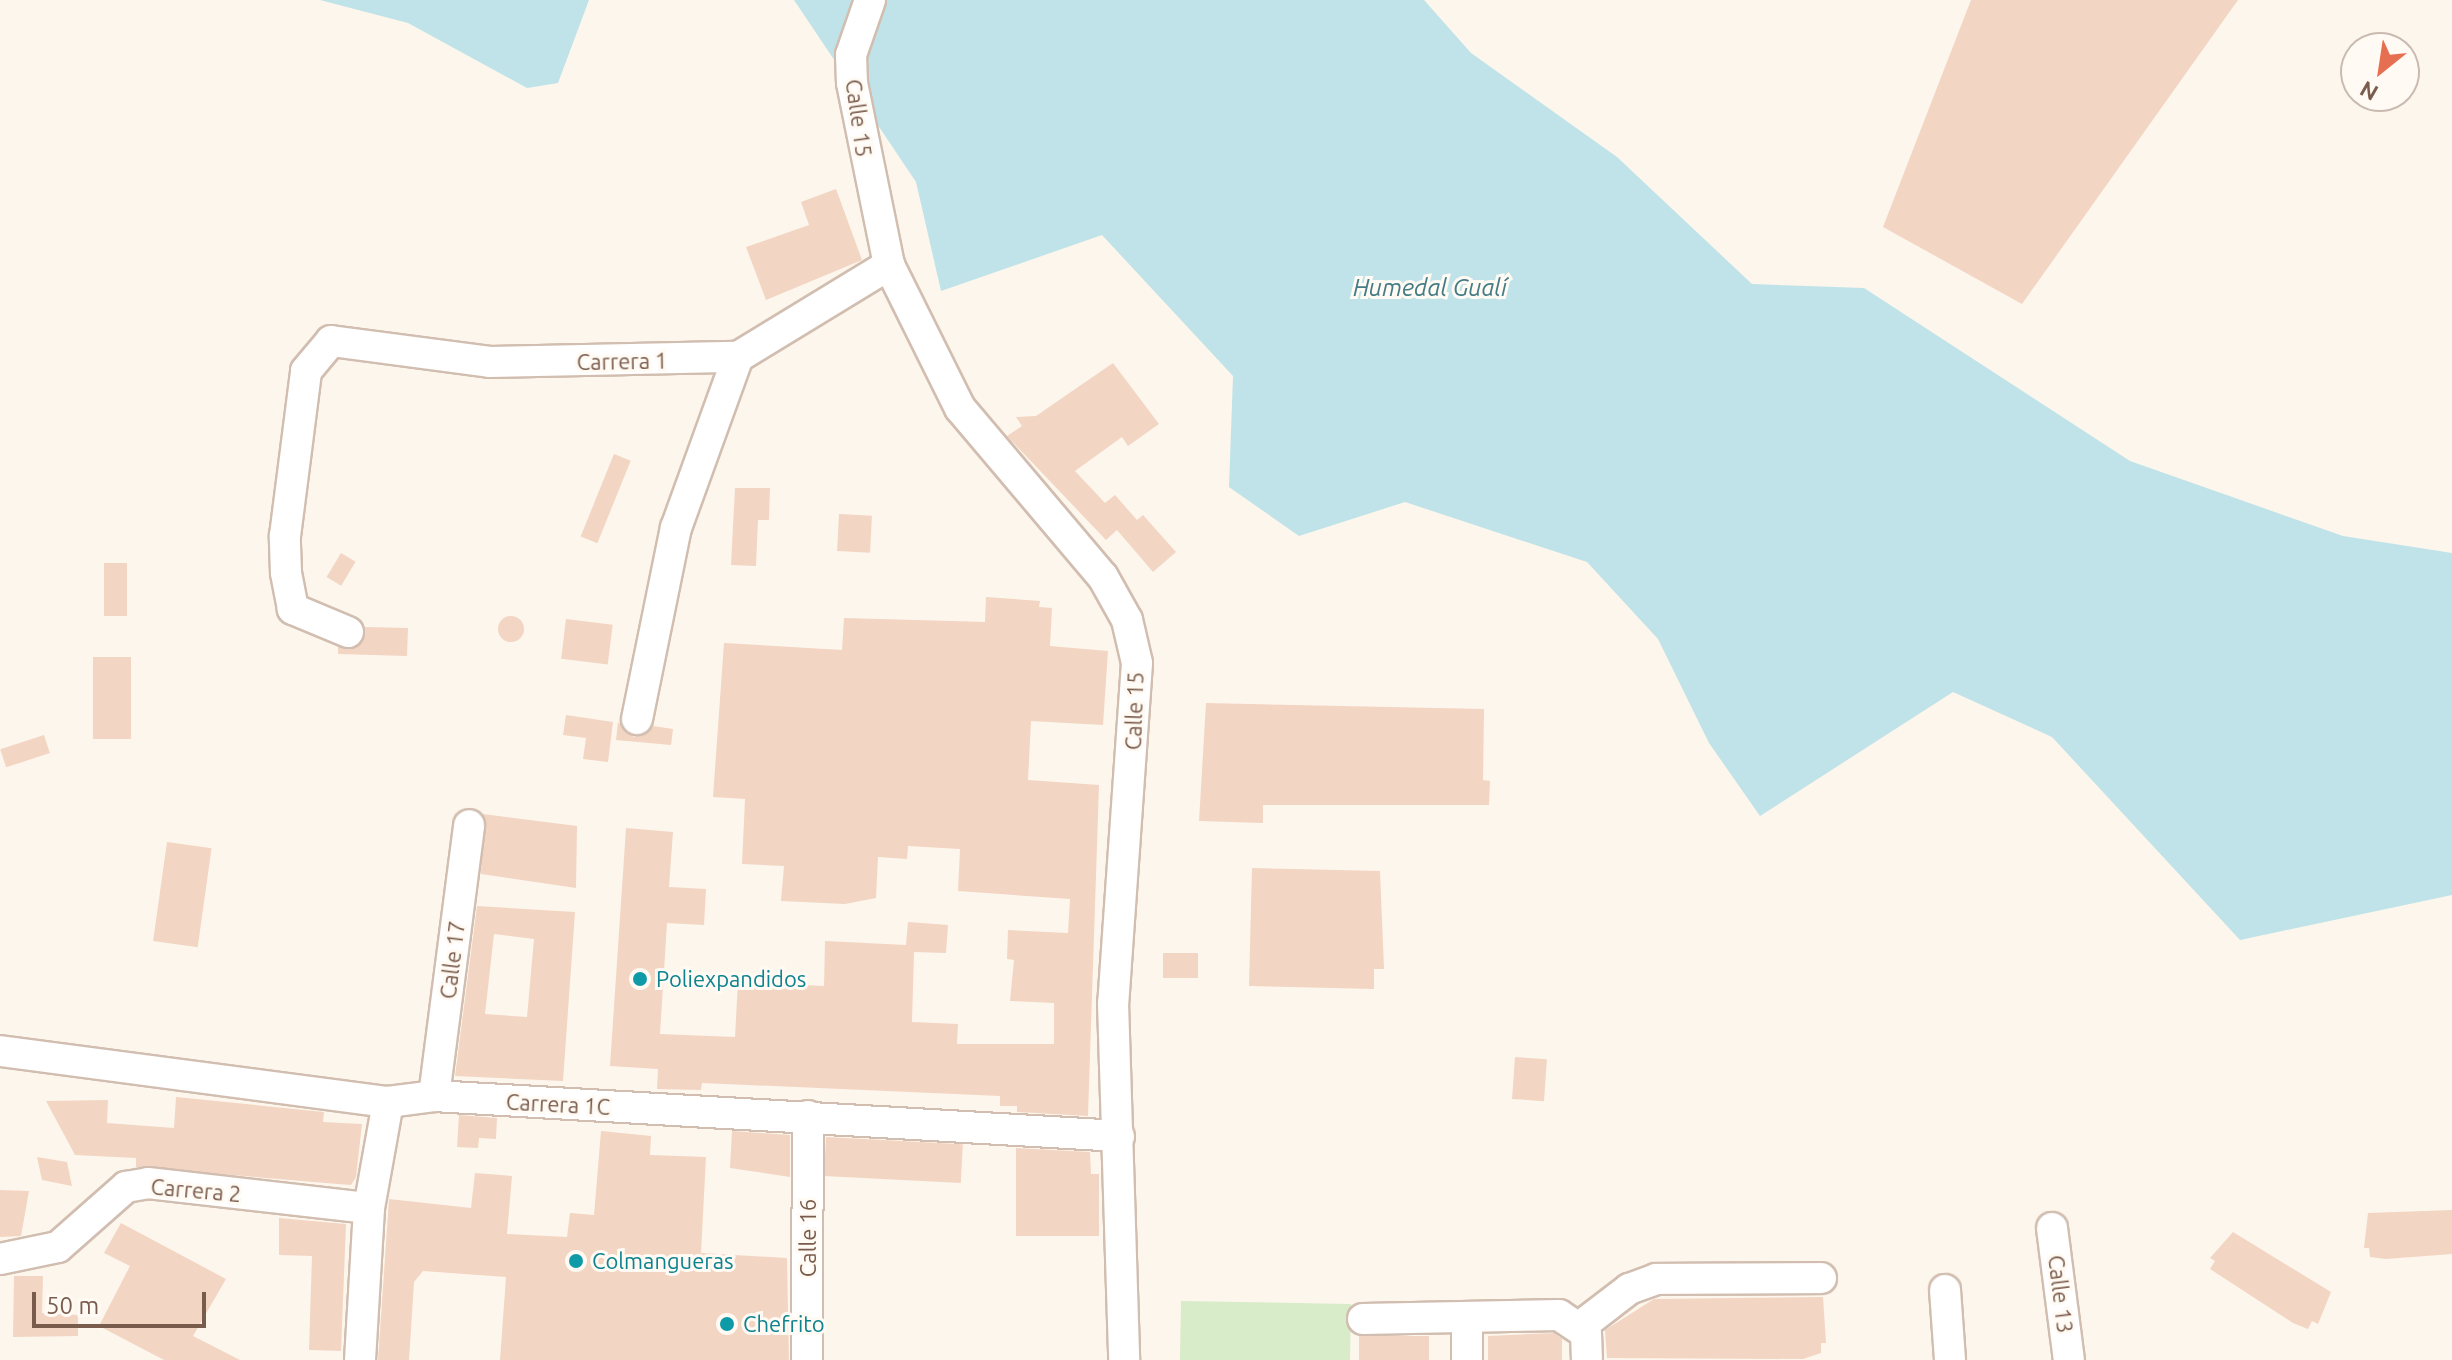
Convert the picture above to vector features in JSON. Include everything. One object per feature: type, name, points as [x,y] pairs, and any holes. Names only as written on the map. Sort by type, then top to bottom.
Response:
[{"type":"street","name":"Calle 15","points":[[870,0],[851,55],[854,112],[889,265],[960,408],[1103,577],[1127,620],[1137,705],[1113,1003],[1124,1360]]},
{"type":"street","points":[[637,719],[676,528],[738,357],[889,265]]},
{"type":"street","name":"Carrera 1","points":[[348,632],[293,609],[286,573],[285,536],[306,371],[331,341],[490,362],[738,357]]},
{"type":"street","name":"Calle 17","points":[[434,1096],[469,825]]},
{"type":"street","name":"Carrera 1C","points":[[0,1051],[388,1102],[434,1096],[1119,1136]]},
{"type":"street","points":[[360,1360],[369,1208],[388,1102]]},
{"type":"street","name":"Calle 16","points":[[807,1360],[808,1116]]},
{"type":"street","name":"Carrera 2","points":[[0,1259],[58,1247],[126,1187],[148,1183],[369,1208]]},
{"type":"street","name":"Calle 13","points":[[2052,1228],[2069,1360]]},
{"type":"street","points":[[1581,1326],[1629,1289],[1656,1279],[1821,1278]]},
{"type":"street","points":[[1945,1290],[1950,1360]]},
{"type":"street","points":[[1363,1319],[1559,1315],[1581,1326]]},
{"type":"street","points":[[1467,1317],[1467,1360]]},
{"type":"street","points":[[1581,1326],[1587,1360]]},
{"type":"green space","points":[[1181,1301],[1351,1304],[1350,1360],[1180,1360]]},
{"type":"water","points":[[320,0],[589,0],[558,83],[527,88],[408,23]]},
{"type":"water","name":"Humedal Gualí","points":[[794,0],[1424,0],[1471,53],[1617,157],[1752,284],[1864,288],[2130,461],[2343,536],[2452,553],[2452,895],[2240,940],[2052,737],[1953,692],[1760,816],[1709,743],[1658,639],[1587,562],[1405,502],[1299,536],[1229,487],[1233,376],[1102,235],[941,291],[916,182]]},
{"type":"building","points":[[1971,0],[2238,0],[2022,304],[1883,227]]},
{"type":"building","points":[[836,189],[862,260],[766,300],[746,247],[809,225],[801,202]]},
{"type":"building","points":[[1113,363],[1159,424],[1128,446],[1122,437],[1075,471],[1105,503],[1115,495],[1137,520],[1143,515],[1176,552],[1153,572],[1117,530],[1106,540],[1007,436],[1022,426],[1016,417],[1036,416]]},
{"type":"building","points":[[614,454],[631,461],[597,543],[581,537]]},
{"type":"building","points":[[735,488],[770,488],[769,520],[758,520],[756,566],[731,565]]},
{"type":"building","points":[[839,514],[872,516],[870,553],[837,551]]},
{"type":"building","points":[[341,553],[356,562],[341,586],[327,577]]},
{"type":"building","points":[[104,563],[127,563],[127,616],[104,616]]},
{"type":"building","points":[[986,597],[1040,601],[1039,607],[1052,608],[1050,646],[1108,651],[1103,725],[1031,721],[1028,780],[1099,785],[1088,1116],[1017,1112],[1017,1106],[1000,1106],[1000,1096],[702,1083],[701,1090],[657,1089],[658,1069],[610,1066],[626,828],[673,832],[669,887],[706,889],[704,925],[667,923],[660,1034],[735,1037],[738,982],[824,986],[825,941],[906,945],[908,922],[948,925],[946,953],[914,952],[912,1022],[958,1024],[957,1044],[1054,1044],[1054,1003],[1010,1001],[1014,960],[1007,959],[1008,930],[1068,933],[1070,899],[958,891],[960,849],[908,846],[907,859],[878,857],[876,898],[845,904],[781,901],[784,866],[742,864],[745,799],[713,797],[724,643],[842,650],[844,618],[985,622]]},
{"type":"building","points":[[511,616],[520,620],[524,629],[520,638],[511,642],[502,638],[498,629],[502,620]]},
{"type":"building","points":[[566,619],[613,625],[608,664],[561,659]]},
{"type":"building","points":[[365,627],[408,628],[407,656],[338,654],[338,647],[359,646]]},
{"type":"building","points":[[93,657],[131,657],[131,739],[93,739]]},
{"type":"building","points":[[1206,703],[1484,709],[1483,780],[1490,781],[1489,805],[1263,805],[1263,823],[1199,821]]},
{"type":"building","points":[[566,715],[613,722],[608,762],[583,759],[586,738],[563,735]]},
{"type":"building","points":[[618,722],[634,737],[653,726],[673,729],[671,745],[616,740]]},
{"type":"building","points":[[44,735],[50,753],[6,767],[0,749]]},
{"type":"building","points":[[483,814],[577,826],[576,888],[481,874]]},
{"type":"building","points":[[167,842],[212,848],[198,947],[153,941]]},
{"type":"building","points":[[1252,868],[1380,871],[1384,969],[1374,969],[1374,989],[1249,986]]},
{"type":"building","points":[[477,906],[575,912],[563,1081],[455,1076]],"holes":[[[494,934],[534,939],[527,1017],[485,1014]]]},
{"type":"building","points":[[1163,953],[1198,953],[1198,978],[1163,978]]},
{"type":"building","points":[[1515,1057],[1547,1059],[1544,1101],[1512,1099]]},
{"type":"building","points":[[176,1097],[324,1112],[323,1122],[362,1124],[356,1177],[351,1185],[338,1184],[136,1167],[136,1158],[75,1155],[46,1101],[108,1100],[107,1123],[174,1128]]},
{"type":"building","points":[[459,1115],[497,1118],[496,1139],[479,1138],[478,1148],[457,1147]]},
{"type":"building","points":[[601,1131],[651,1136],[650,1155],[706,1157],[701,1253],[787,1258],[789,1360],[500,1360],[506,1277],[423,1271],[414,1282],[409,1360],[378,1360],[389,1199],[471,1208],[475,1173],[512,1176],[507,1234],[567,1237],[570,1213],[594,1215]]},
{"type":"building","points":[[732,1131],[790,1135],[790,1177],[730,1168]]},
{"type":"building","points":[[826,1137],[963,1144],[961,1183],[824,1176]]},
{"type":"building","points":[[1016,1148],[1090,1152],[1091,1174],[1099,1174],[1099,1236],[1016,1236]]},
{"type":"building","points":[[37,1157],[67,1162],[72,1186],[42,1180]]},
{"type":"building","points":[[0,1190],[29,1191],[21,1236],[0,1237]]},
{"type":"building","points":[[2452,1210],[2452,1254],[2386,1259],[2370,1257],[2369,1248],[2364,1248],[2368,1213]]},
{"type":"building","points":[[279,1218],[346,1224],[341,1351],[309,1350],[312,1256],[279,1255]]},
{"type":"building","points":[[121,1223],[226,1279],[193,1336],[240,1360],[164,1360],[99,1326],[130,1266],[104,1253]]},
{"type":"building","points":[[2233,1232],[2331,1292],[2318,1324],[2312,1321],[2308,1329],[2293,1323],[2210,1269],[2215,1261],[2210,1258]]},
{"type":"building","points":[[14,1276],[43,1276],[42,1313],[78,1315],[78,1336],[13,1337]]},
{"type":"building","points":[[1823,1297],[1826,1343],[1821,1343],[1821,1353],[1803,1359],[1607,1358],[1605,1330],[1654,1299]]},
{"type":"building","points":[[1554,1333],[1562,1339],[1562,1360],[1488,1360],[1488,1336]]},
{"type":"building","points":[[1359,1336],[1429,1336],[1429,1360],[1359,1360]]},
{"type":"place","name":"Poliexpandidos","points":[[640,979]]},
{"type":"place","name":"Colmangueras","points":[[576,1261]]},
{"type":"place","name":"Chefrito","points":[[727,1324]]}]
